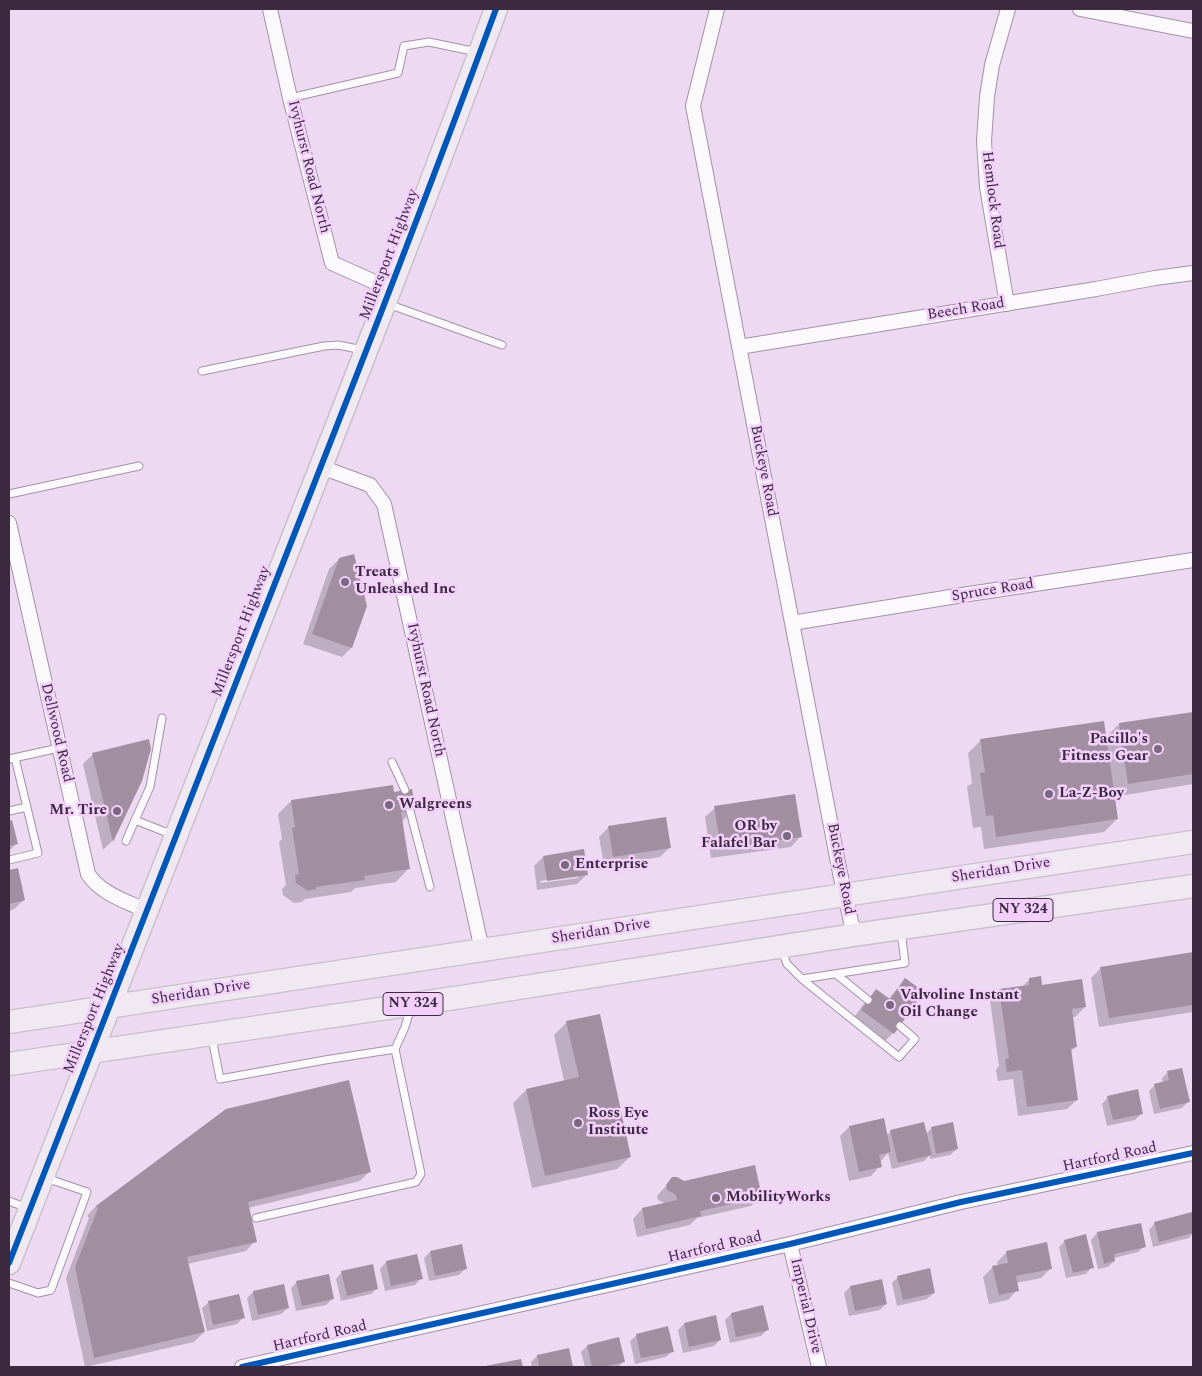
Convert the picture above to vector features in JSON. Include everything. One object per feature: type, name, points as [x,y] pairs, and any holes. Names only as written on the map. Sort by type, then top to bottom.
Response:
[{"type":"main road","name":"Millersport Highway","points":[[9,1263],[388,296],[496,9]]},
{"type":"main road","name":"Sheridan Drive","points":[[9,1022],[1193,842]]},
{"type":"main road","name":"NY 324","points":[[9,1064],[411,1004],[780,946],[1193,886]]},
{"type":"street","name":"Ivyhurst Road North","points":[[270,9],[290,98],[332,263],[388,296]]},
{"type":"street","name":"Buckeye Road","points":[[717,9],[693,106],[738,346],[854,935]]},
{"type":"street","name":"Hemlock Road","points":[[1007,304],[987,187],[984,141],[987,97],[992,65],[1008,9]]},
{"type":"street","points":[[1080,9],[1193,31]]},
{"type":"street","name":"Beech Road","points":[[738,346],[1193,273]]},
{"type":"street","name":"Ivyhurst Road North","points":[[320,467],[370,485],[384,504],[482,950]]},
{"type":"street","name":"Dellwood Road","points":[[9,523],[88,874],[95,884],[108,893],[147,911]]},
{"type":"street","name":"Spruce Road","points":[[792,623],[1193,560]]},
{"type":"street","name":"Hartford Road","points":[[242,1367],[296,1361],[961,1202],[1193,1153]]},
{"type":"street","name":"Imperial Drive","points":[[790,1244],[819,1367]]},
{"type":"lane","points":[[290,98],[398,73],[404,46],[429,42],[479,53]]},
{"type":"lane","points":[[388,296],[502,345]]},
{"type":"lane","points":[[202,371],[324,346],[338,345],[366,350]]},
{"type":"lane","points":[[9,494],[139,466]]},
{"type":"lane","points":[[126,841],[150,787],[162,718]]},
{"type":"lane","points":[[9,860],[38,853],[27,807],[12,759],[59,748]]},
{"type":"lane","points":[[392,762],[405,790]]},
{"type":"lane","points":[[9,811],[27,807]]},
{"type":"lane","points":[[410,811],[430,888]]},
{"type":"lane","points":[[136,820],[176,836]]},
{"type":"lane","points":[[802,979],[905,963],[900,928]]},
{"type":"lane","points":[[780,946],[787,964],[802,979],[899,1057],[915,1039],[900,1026]]},
{"type":"lane","points":[[836,974],[868,1000]]},
{"type":"lane","points":[[256,1218],[419,1180],[421,1174],[395,1049],[405,1027],[411,1004]]},
{"type":"lane","points":[[212,1034],[220,1079],[395,1049]]},
{"type":"lane","points":[[9,1283],[38,1294],[51,1290],[87,1192],[42,1177]]},
{"type":"lane","points":[[9,1201],[30,1209]]},
{"type":"building","name":"Treats Unleashed Inc","points":[[354,554],[367,606],[352,648],[312,634],[339,558]]},
{"type":"building","name":"Pacillo's Fitness Gear","points":[[1193,712],[1193,774],[1128,784],[1119,723]]},
{"type":"building","name":"La-Z-Boy","points":[[1104,721],[1118,819],[996,837],[993,815],[986,816],[980,773],[985,772],[980,739]]},
{"type":"building","name":"Mr. Tire","points":[[149,739],[151,749],[142,781],[113,842],[92,753]]},
{"type":"building","name":"Walgreens","points":[[393,785],[394,792],[412,789],[416,810],[401,812],[410,869],[364,876],[365,880],[316,887],[316,889],[308,891],[296,883],[295,875],[299,874],[292,828],[295,827],[291,800]]},
{"type":"building","points":[[795,794],[802,837],[721,849],[714,806]]},
{"type":"building","points":[[666,817],[671,848],[613,857],[608,826]]},
{"type":"building","points":[[12,820],[18,844],[9,846],[9,821]]},
{"type":"building","name":"Enterprise","points":[[584,849],[588,875],[547,881],[543,856]]},
{"type":"building","points":[[18,868],[25,900],[9,904],[9,870]]},
{"type":"building","points":[[1193,952],[1193,1005],[1109,1018],[1100,967]]},
{"type":"building","points":[[1041,976],[1042,985],[1082,979],[1086,1007],[1072,1009],[1077,1047],[1071,1048],[1078,1100],[1027,1107],[1022,1070],[1007,1072],[1005,1059],[1009,1058],[999,989],[1029,985],[1029,978]]},
{"type":"building","name":"Valvoline Instant Oil Change","points":[[905,978],[924,992],[894,1034],[861,1010],[876,989],[890,999]]},
{"type":"building","name":"Ross Eye Institute","points":[[600,1014],[631,1157],[545,1176],[526,1089],[579,1077],[566,1021]]},
{"type":"building","points":[[1182,1068],[1190,1102],[1160,1109],[1154,1084],[1169,1080],[1167,1071]]},
{"type":"building","points":[[349,1080],[371,1172],[248,1202],[257,1242],[187,1257],[205,1332],[94,1358],[75,1267],[98,1208],[96,1206],[226,1109]]},
{"type":"building","points":[[1138,1089],[1143,1114],[1113,1120],[1107,1096]]},
{"type":"building","points":[[884,1118],[891,1152],[879,1155],[882,1167],[859,1172],[849,1126]]},
{"type":"building","points":[[924,1122],[932,1155],[898,1163],[890,1130]]},
{"type":"building","points":[[953,1122],[958,1149],[936,1154],[931,1127]]},
{"type":"building","name":"MobilityWorks","points":[[755,1165],[762,1197],[700,1211],[701,1216],[646,1229],[642,1208],[677,1200],[676,1195],[667,1190],[666,1185],[672,1177],[677,1177],[684,1181]]},
{"type":"building","points":[[1192,1212],[1193,1233],[1159,1242],[1154,1222]]},
{"type":"building","points":[[1141,1223],[1146,1247],[1114,1254],[1115,1261],[1104,1264],[1097,1232]]},
{"type":"building","points":[[1086,1234],[1094,1268],[1073,1273],[1064,1240]]},
{"type":"building","points":[[1047,1242],[1052,1269],[1016,1276],[1019,1291],[999,1295],[992,1266],[1008,1263],[1006,1251]]},
{"type":"building","points":[[462,1244],[467,1269],[435,1276],[430,1251]]},
{"type":"building","points":[[417,1254],[423,1279],[391,1286],[386,1261]]},
{"type":"building","points":[[373,1264],[378,1289],[347,1296],[341,1271]]},
{"type":"building","points":[[930,1268],[935,1293],[903,1300],[897,1276]]},
{"type":"building","points":[[329,1274],[334,1299],[302,1306],[296,1281]]},
{"type":"building","points":[[882,1279],[887,1304],[855,1311],[850,1286]]},
{"type":"building","points":[[284,1284],[289,1308],[258,1315],[253,1291]]},
{"type":"building","points":[[239,1294],[245,1318],[213,1325],[208,1301]]},
{"type":"building","points":[[763,1305],[769,1330],[736,1337],[731,1313]]},
{"type":"building","points":[[716,1315],[721,1340],[689,1347],[684,1323]]},
{"type":"building","points":[[668,1326],[674,1352],[641,1358],[636,1334]]},
{"type":"building","points":[[619,1337],[625,1362],[603,1367],[592,1367],[587,1345]]},
{"type":"building","points":[[569,1348],[573,1367],[539,1367],[537,1355]]},
{"type":"building","points":[[521,1359],[523,1367],[485,1366]]},
{"type":"cycle path","points":[[9,1263],[377,322],[496,9]]},
{"type":"cycle path","points":[[242,1367],[790,1244],[961,1202],[1193,1153]]},
{"type":"place","name":"Treats Unleashed Inc","points":[[345,582]]},
{"type":"place","name":"Pacillo's Fitness Gear","points":[[1158,749]]},
{"type":"place","name":"La-Z-Boy","points":[[1049,794]]},
{"type":"place","name":"Walgreens","points":[[389,805]]},
{"type":"place","name":"Mr. Tire","points":[[117,811]]},
{"type":"place","name":"OR by Falafel Bar","points":[[787,836]]},
{"type":"place","name":"Enterprise","points":[[565,865]]},
{"type":"place","name":"Valvoline Instant Oil Change","points":[[890,1005]]},
{"type":"place","name":"Ross Eye Institute","points":[[578,1123]]},
{"type":"place","name":"MobilityWorks","points":[[716,1198]]}]
